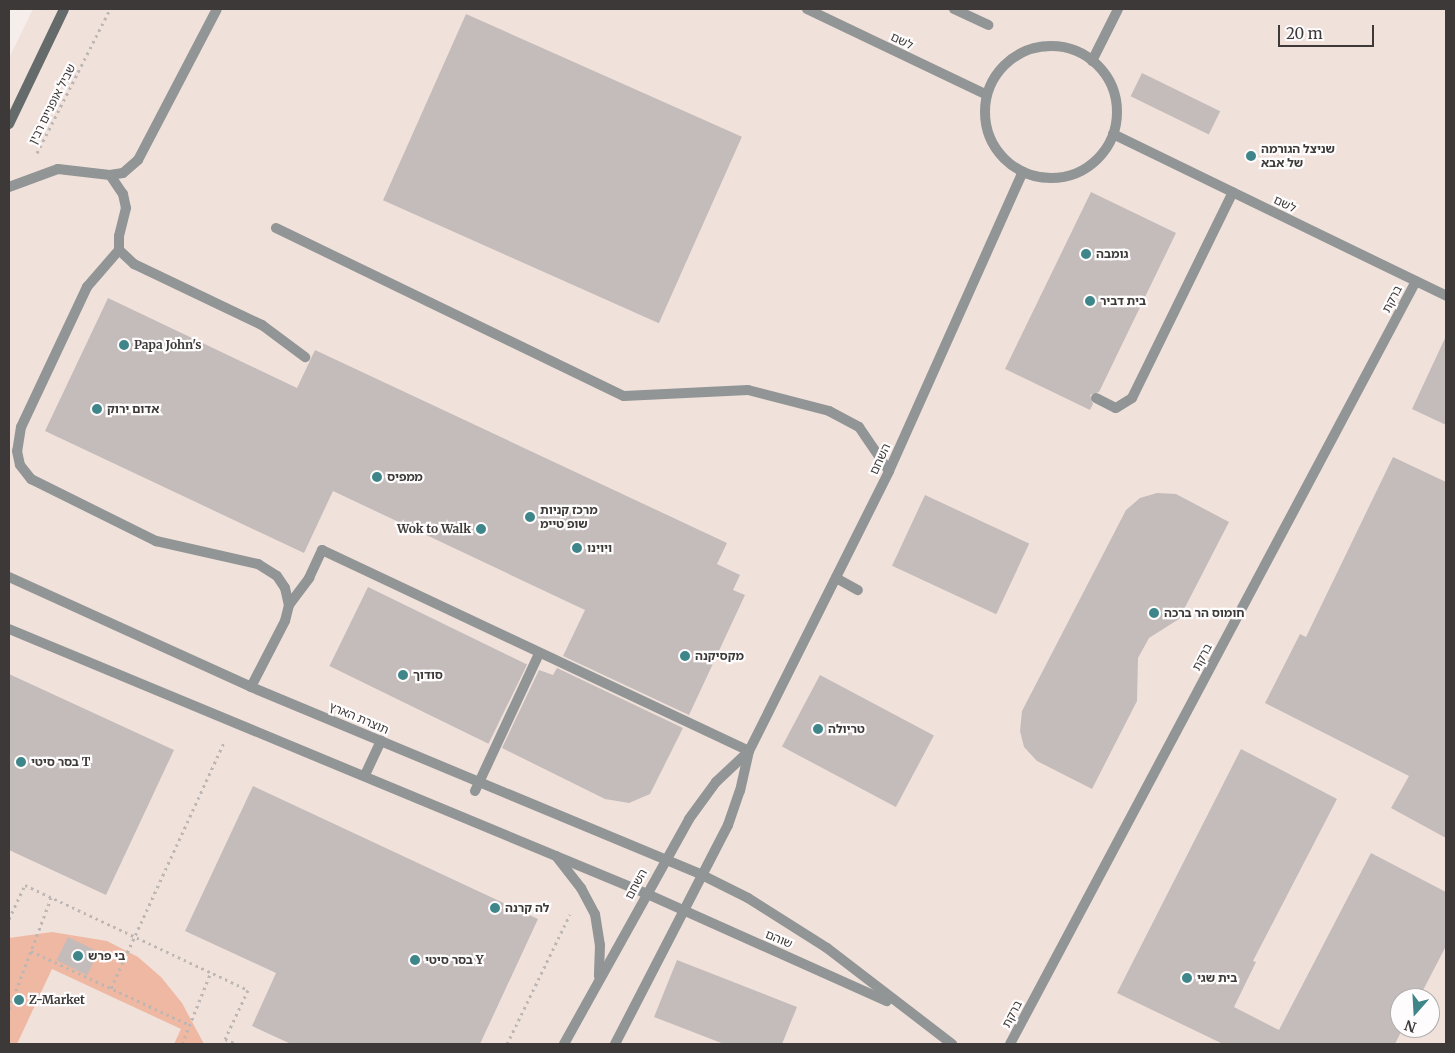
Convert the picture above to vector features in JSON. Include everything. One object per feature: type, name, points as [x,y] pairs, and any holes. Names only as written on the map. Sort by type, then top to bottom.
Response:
[{"type":"main road","points":[[9,124],[64,9]]},
{"type":"street","points":[[9,187],[58,169],[110,175],[123,173],[138,160],[217,9]]},
{"type":"street","name":"לשם","points":[[807,9],[986,95]]},
{"type":"street","points":[[954,9],[988,25]]},
{"type":"street","points":[[1092,60],[1118,9]]},
{"type":"street","points":[[1049,46],[1072,50],[1092,60],[1113,89],[1117,112],[1113,134],[1106,150],[1089,166],[1069,176],[1046,178],[1023,172],[1004,159],[990,140],[984,118],[986,95],[996,74],[1026,50],[1049,46]]},
{"type":"street","name":"לשם","points":[[1113,134],[1446,296]]},
{"type":"street","name":"השחם","points":[[615,1044],[728,825],[740,790],[749,750],[889,471],[1023,172]]},
{"type":"street","points":[[110,175],[123,194],[126,208],[119,236],[119,250],[87,287],[21,427],[17,451],[20,465],[31,479],[156,541],[258,564],[277,576],[285,588],[288,605],[285,621],[251,687]]},
{"type":"street","points":[[1096,398],[1116,408],[1132,398],[1233,192]]},
{"type":"street","points":[[276,228],[624,396],[748,390],[829,411],[859,427],[889,471]]},
{"type":"street","points":[[119,250],[134,264],[262,325],[305,357]]},
{"type":"street","name":"ברקת","points":[[1010,1044],[1416,281]]},
{"type":"street","points":[[288,605],[309,578],[322,550],[539,654],[749,750]]},
{"type":"street","name":"תוצרת הארץ","points":[[9,577],[251,687],[381,741],[477,787],[702,876]]},
{"type":"street","points":[[836,578],[858,590]]},
{"type":"street","points":[[9,629],[365,774],[645,893]]},
{"type":"street","points":[[477,787],[539,654]]},
{"type":"street","points":[[365,774],[381,741]]},
{"type":"street","name":"השחם","points":[[564,1044],[664,860],[716,782],[749,750]]},
{"type":"street","points":[[555,855],[581,888],[596,914],[600,945],[599,979]]},
{"type":"street","name":"שוהם","points":[[702,876],[748,898],[827,948],[952,1044]]},
{"type":"street","name":"שוהם","points":[[645,893],[904,1009]]},
{"type":"path","name":"שביל אופניים רבין","points":[[23,181],[110,9]]},
{"type":"path","points":[[111,988],[234,721]]},
{"type":"path","points":[[9,919],[25,885],[248,990],[225,1039],[236,1044]]},
{"type":"path","points":[[507,1044],[581,888]]},
{"type":"path","points":[[9,1009],[51,898]]},
{"type":"path","points":[[31,951],[190,1025]]},
{"type":"path","points":[[182,1044],[211,972]]},
{"type":"shaded area","points":[[33,9],[1446,9],[1446,1044],[9,1044],[9,58]]},
{"type":"shaded area","points":[[52,932],[107,941],[138,957],[161,977],[182,1003],[204,1044],[174,1044],[181,1029],[52,969],[17,1044],[9,1044],[9,938]]},
{"type":"building","points":[[466,14],[742,137],[659,323],[383,200]]},
{"type":"building","points":[[1142,73],[1220,111],[1209,135],[1131,96]]},
{"type":"building","name":"בית דביר","points":[[1091,192],[1176,233],[1099,392],[1090,395],[1093,404],[1090,410],[1005,369]]},
{"type":"building","name":"מרכז קניות שופ טיימ","points":[[108,298],[297,388],[315,350],[727,543],[717,564],[740,575],[733,590],[745,595],[689,715],[563,656],[585,610],[333,491],[304,553],[45,431]]},
{"type":"building","points":[[1446,336],[1446,425],[1412,409]]},
{"type":"building","points":[[1393,457],[1446,482],[1446,838],[1391,808],[1409,776],[1265,703],[1300,634],[1306,637]]},
{"type":"building","points":[[1157,493],[1176,494],[1229,522],[1179,619],[1149,638],[1138,658],[1137,701],[1092,789],[1037,761],[1024,747],[1020,731],[1022,711],[1126,510],[1140,498]]},
{"type":"building","points":[[925,495],[1029,544],[996,614],[892,566]]},
{"type":"building","points":[[368,587],[527,665],[489,744],[329,666]]},
{"type":"building","points":[[557,668],[683,728],[650,794],[629,803],[605,799],[502,748],[539,670],[553,675]]},
{"type":"building","points":[[9,674],[174,750],[106,895],[9,850]]},
{"type":"building","points":[[820,675],[934,736],[896,807],[782,747]]},
{"type":"building","points":[[1241,749],[1337,799],[1253,961],[1256,962],[1234,1007],[1279,1030],[1371,853],[1446,892],[1446,946],[1424,988],[1390,988],[1390,1038],[1398,1038],[1395,1044],[1223,1044],[1117,993]]},
{"type":"building","points":[[253,786],[538,919],[480,1044],[291,1044],[252,1026],[276,973],[185,931]]},
{"type":"building","name":"בי פרש","points":[[68,937],[99,952],[87,975],[57,960]]},
{"type":"building","points":[[677,960],[797,1007],[782,1044],[724,1044],[654,1017]]},
{"type":"place","name":"שניצל הגורמה של אבא","points":[[1251,156]]},
{"type":"place","name":"גומבה","points":[[1086,254]]},
{"type":"place","name":"בית דביר","points":[[1090,301]]},
{"type":"place","name":"Papa John's","points":[[124,345]]},
{"type":"place","name":"אדום ירוק","points":[[97,409]]},
{"type":"place","name":"ממפיס","points":[[377,477]]},
{"type":"place","name":"מרכז קניות שופ טיימ","points":[[530,517]]},
{"type":"place","name":"Wok to Walk","points":[[481,529]]},
{"type":"place","name":"ויוינו","points":[[577,548]]},
{"type":"place","name":"חומוס הר ברכה","points":[[1154,613]]},
{"type":"place","name":"מקסיקנה","points":[[685,656]]},
{"type":"place","name":"סודוך","points":[[403,675]]},
{"type":"place","name":"טריולה","points":[[818,729]]},
{"type":"place","name":"בסר סיטי T","points":[[21,762]]},
{"type":"place","name":"לה קרנה","points":[[495,908]]},
{"type":"place","name":"בי פרש","points":[[78,956]]},
{"type":"place","name":"בסר סיטי Y","points":[[415,960]]},
{"type":"place","name":"בית שגי","points":[[1187,978]]},
{"type":"place","name":"Z-Market","points":[[19,1000]]}]
